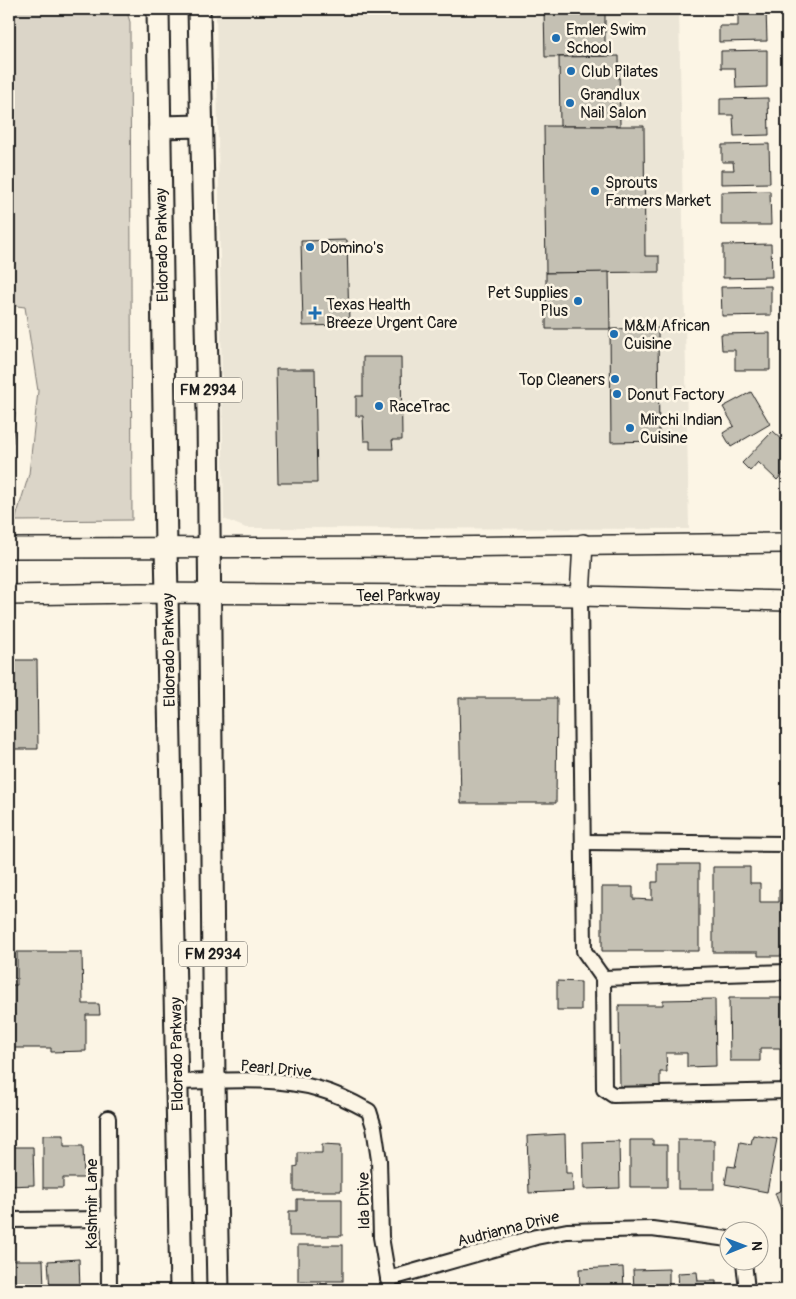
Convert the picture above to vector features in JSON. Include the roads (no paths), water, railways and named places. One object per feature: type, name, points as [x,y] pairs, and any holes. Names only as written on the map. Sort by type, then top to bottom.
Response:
[{"type":"main road","name":"Eldorado Parkway","points":[[158,9],[166,547],[181,1290]]},
{"type":"main road","name":"FM 2934","points":[[199,9],[208,412],[214,1082],[218,1290]]},
{"type":"main road","points":[[160,127],[201,126]]},
{"type":"main road","points":[[9,548],[425,547],[787,543]]},
{"type":"main road","points":[[580,596],[583,544]]},
{"type":"main road","name":"Teel Parkway","points":[[9,595],[210,593],[580,596],[787,601]]},
{"type":"street","points":[[580,596],[584,952],[603,978],[604,1088],[613,1095],[787,1091]]},
{"type":"street","points":[[583,842],[787,844]]},
{"type":"street","points":[[603,978],[787,972]]},
{"type":"street","name":"Pearl Drive","points":[[176,1082],[265,1081],[301,1085],[336,1095],[369,1111]]},
{"type":"street","name":"Ida Drive","points":[[369,1111],[374,1127],[379,1160],[381,1237],[389,1284]]},
{"type":"street","name":"Kashmir Lane","points":[[108,1118],[110,1290]]},
{"type":"street","points":[[9,1220],[109,1219]]},
{"type":"street","name":"Audrianna Drive","points":[[389,1284],[536,1237],[567,1231],[652,1229],[718,1238]]},
{"type":"street","points":[[745,1272],[747,1290]]},
{"type":"place","name":"Emler Swim School","points":[[556,38]]},
{"type":"place","name":"Club Pilates","points":[[571,71]]},
{"type":"place","name":"Grandlux Nail Salon","points":[[570,103]]},
{"type":"place","name":"Sprouts Farmers Market","points":[[595,191]]},
{"type":"place","name":"Domino's","points":[[310,247]]},
{"type":"place","name":"Pet Supplies Plus","points":[[578,301]]},
{"type":"place","name":"Texas Health Breeze Urgent Care","points":[[315,313]]},
{"type":"place","name":"M&M African Cuisine","points":[[614,334]]},
{"type":"place","name":"Top Cleaners","points":[[615,379]]},
{"type":"place","name":"Donut Factory","points":[[617,394]]},
{"type":"place","name":"RaceTrac","points":[[379,406]]},
{"type":"place","name":"Mirchi Indian Cuisine","points":[[630,428]]}]
